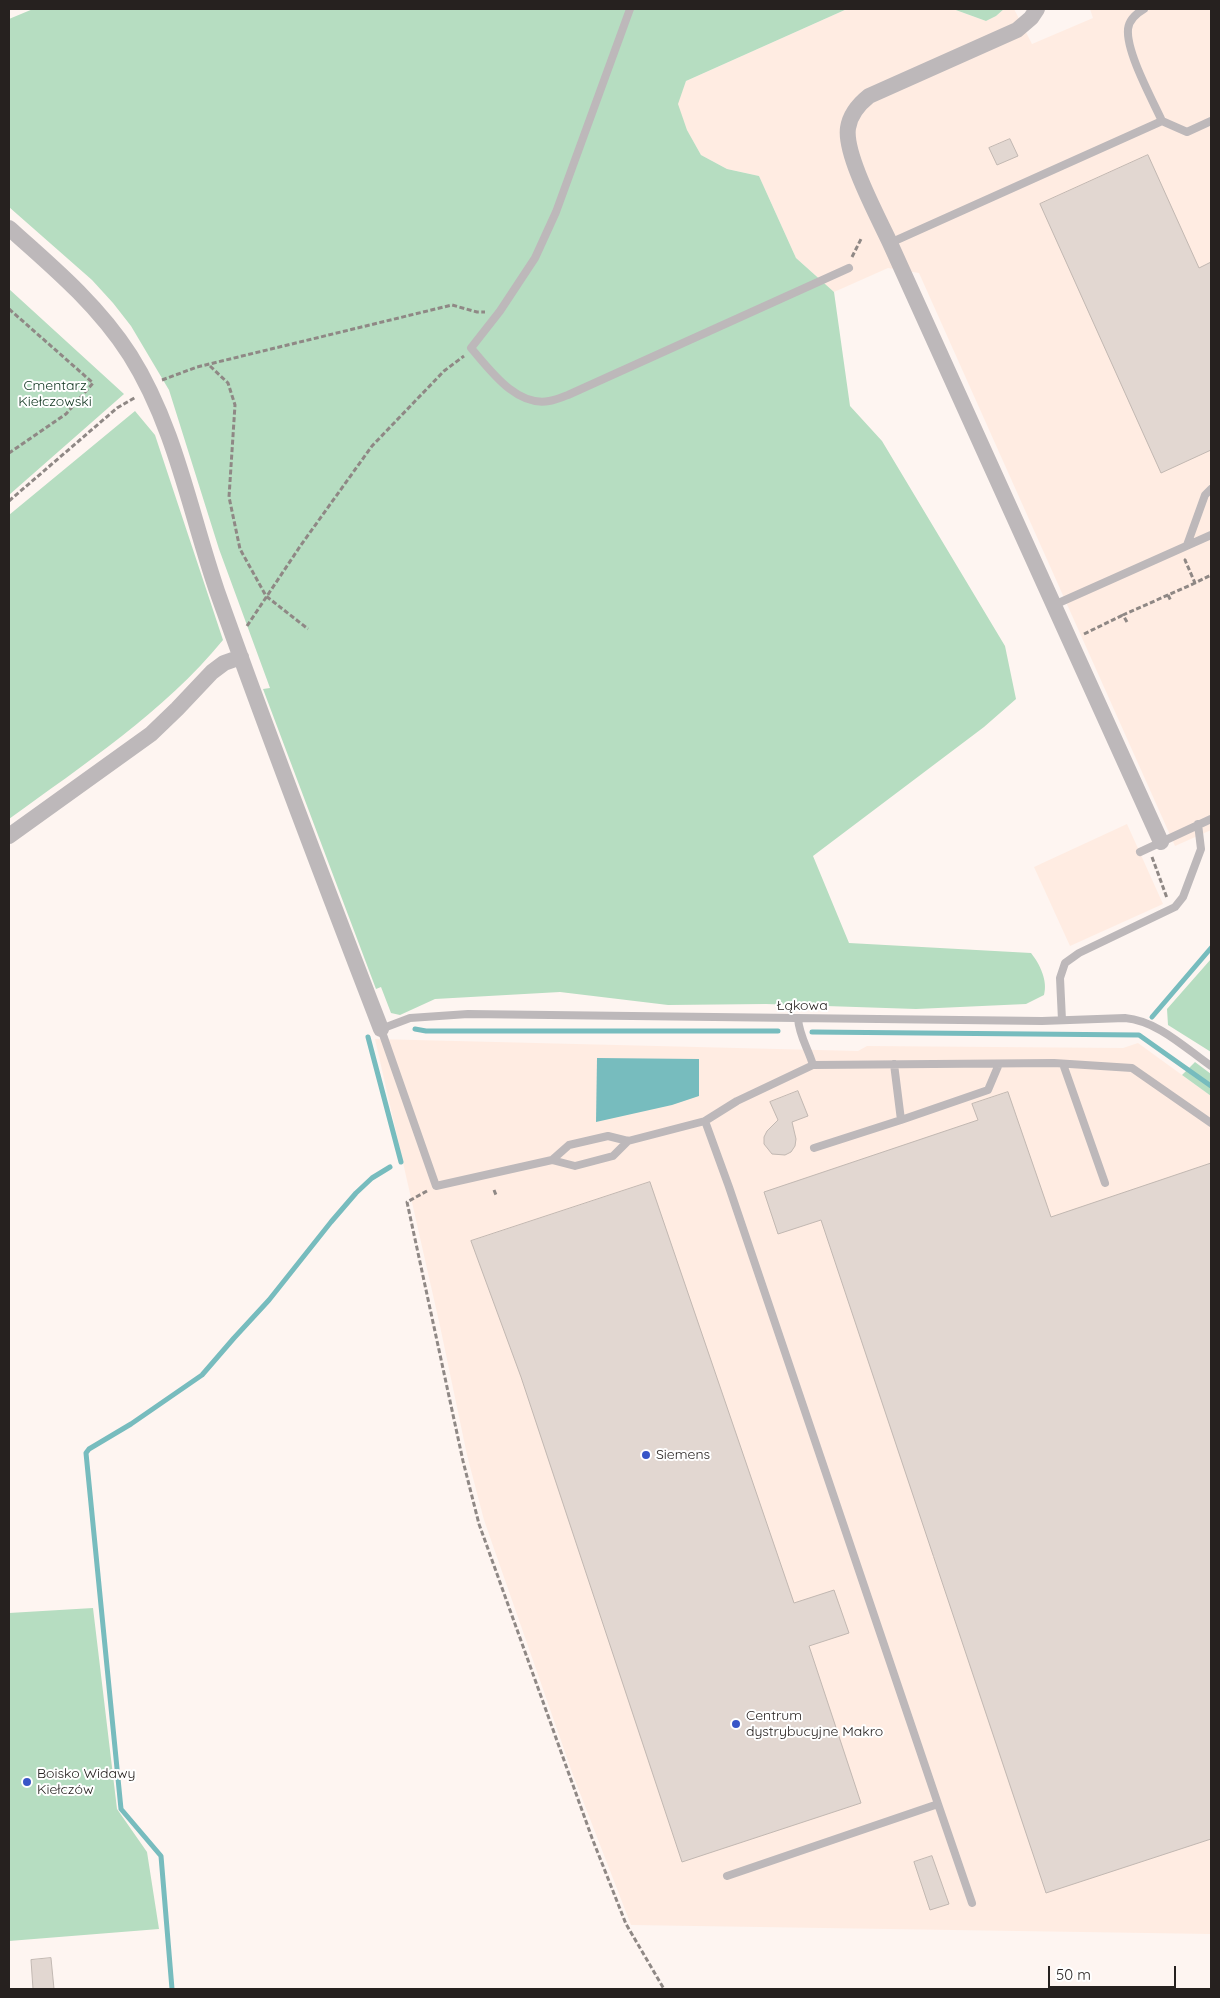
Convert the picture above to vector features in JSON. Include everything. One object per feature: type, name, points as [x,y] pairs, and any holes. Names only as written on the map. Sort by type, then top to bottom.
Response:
[{"type":"street","points":[[1037,9],[1025,25],[1017,30],[869,96],[855,110],[848,127],[850,152],[1073,646],[1156,844]]},
{"type":"street","points":[[9,228],[64,277],[103,318],[130,356],[158,409],[172,447],[202,547],[241,657],[381,1029]]},
{"type":"street","points":[[9,836],[151,734],[212,672],[224,663],[241,657]]},
{"type":"lane","points":[[630,9],[556,212],[535,258],[500,312],[471,348],[513,392],[526,398],[550,401],[568,395],[849,268]]},
{"type":"lane","points":[[1144,9],[1135,14],[1128,28],[1130,47],[1162,121],[1187,132],[1211,121]]},
{"type":"lane","points":[[890,243],[1162,121]]},
{"type":"lane","points":[[1187,545],[1205,495],[1211,489]]},
{"type":"lane","points":[[1054,605],[1211,535]]},
{"type":"lane","points":[[1140,852],[1211,819]]},
{"type":"lane","points":[[1062,1020],[1060,978],[1065,963],[1078,953],[1175,907],[1183,897],[1201,848],[1198,824]]},
{"type":"lane","name":"Łąkowa","points":[[381,1029],[410,1018],[458,1014],[1062,1020],[1138,1019],[1157,1028],[1211,1066]]},
{"type":"lane","points":[[798,1018],[799,1033],[808,1049],[813,1065]]},
{"type":"lane","points":[[381,1029],[436,1186],[552,1160],[575,1166],[613,1156],[628,1141]]},
{"type":"lane","points":[[894,1064],[901,1120]]},
{"type":"lane","points":[[814,1148],[988,1090],[999,1064]]},
{"type":"lane","points":[[552,1160],[569,1145],[608,1136],[628,1141],[705,1121],[737,1101],[813,1065],[1063,1064],[1132,1068],[1211,1123]]},
{"type":"lane","points":[[1063,1064],[1105,1184]]},
{"type":"lane","points":[[705,1121],[972,1903]]},
{"type":"lane","points":[[727,1876],[938,1804]]},
{"type":"path","points":[[849,268],[849,260],[862,237]]},
{"type":"path","points":[[9,501],[117,408],[158,382],[176,375],[284,345],[452,305],[477,312],[500,312]]},
{"type":"path","points":[[9,309],[93,384],[66,414],[9,453]]},
{"type":"path","points":[[254,614],[372,446],[444,371],[460,360],[471,348]]},
{"type":"path","points":[[210,365],[228,383],[235,405],[229,497],[240,549],[266,596],[308,629]]},
{"type":"path","points":[[1185,560],[1195,583]]},
{"type":"path","points":[[1073,646],[1082,641],[1080,637],[1211,575]]},
{"type":"path","points":[[1168,595],[1171,601]]},
{"type":"path","points":[[1123,615],[1127,622]]},
{"type":"path","points":[[1156,844],[1152,857],[1167,899],[1175,907]]},
{"type":"path","points":[[436,1186],[407,1202],[459,1442],[479,1524],[592,1838],[626,1924],[664,1989]]},
{"type":"path","points":[[494,1190],[496,1195]]},
{"type":"shaded area","points":[[847,9],[953,9],[986,21],[1004,9],[1014,9],[1032,44],[1093,18],[1090,9],[1211,9],[1211,830],[1175,846],[919,273],[888,268],[834,292],[796,258],[759,176],[727,169],[701,155],[687,130],[677,104],[686,81]]},
{"type":"shaded area","points":[[1127,824],[1163,904],[1070,946],[1034,867]]},
{"type":"shaded area","points":[[375,1039],[858,1051],[867,1046],[1123,1048],[1138,1043],[1211,1096],[1211,1934],[631,1925],[573,1775],[484,1520],[467,1455]]},
{"type":"green space","points":[[33,9],[847,9],[686,81],[678,104],[687,130],[701,155],[727,169],[759,176],[796,258],[834,292],[850,406],[882,441],[1005,646],[1016,699],[984,727],[813,856],[849,943],[1031,953],[1042,973],[1045,984],[1044,995],[1026,1004],[916,1009],[766,1004],[668,1005],[560,992],[435,999],[400,1015],[391,1013],[381,987],[376,989],[263,689],[270,688],[219,549],[169,390],[131,326],[113,303],[92,280],[9,207],[9,19]]},
{"type":"green space","points":[[953,9],[1004,9],[986,21]]},
{"type":"green space","name":"Cmentarz Kiełczowski","points":[[9,289],[124,394],[9,495]]},
{"type":"green space","points":[[135,411],[155,435],[223,640],[175,691],[149,714],[94,758],[9,819],[9,515]]},
{"type":"green space","points":[[1211,959],[1211,1052],[1168,1025],[1167,1009]]},
{"type":"green space","points":[[1195,1062],[1211,1074],[1211,1096],[1182,1075]]},
{"type":"green space","points":[[93,1608],[117,1809],[147,1852],[159,1929],[9,1941],[9,1613]]},
{"type":"water","points":[[597,1058],[699,1059],[699,1096],[672,1105],[596,1122]]},
{"type":"building","points":[[1010,139],[1018,156],[997,165],[989,148]]},
{"type":"building","points":[[1148,155],[1199,268],[1211,262],[1211,450],[1161,473],[1040,204]]},
{"type":"building","points":[[798,1091],[808,1116],[792,1122],[796,1139],[795,1146],[791,1152],[785,1155],[772,1154],[764,1144],[764,1137],[767,1131],[778,1120],[770,1102]]},
{"type":"building","points":[[1008,1092],[1051,1217],[1211,1163],[1211,1839],[1046,1893],[821,1220],[778,1234],[764,1192],[978,1120],[972,1104]]},
{"type":"building","points":[[650,1182],[794,1603],[834,1590],[849,1633],[809,1646],[861,1803],[682,1862],[521,1377],[471,1241]]},
{"type":"building","points":[[932,1856],[949,1904],[930,1910],[914,1862]]},
{"type":"building","points":[[51,1958],[54,1989],[33,1989],[31,1960]]},
{"type":"waterway","points":[[1152,1017],[1211,948]]},
{"type":"waterway","points":[[415,1029],[426,1031],[778,1031]]},
{"type":"waterway","points":[[812,1032],[1139,1035],[1211,1086]]},
{"type":"waterway","points":[[368,1037],[401,1162]]},
{"type":"waterway","points":[[172,1989],[161,1856],[121,1809],[86,1453],[89,1449],[131,1424],[202,1375],[269,1300],[356,1193],[372,1178],[390,1167]]},
{"type":"place","name":"Siemens","points":[[646,1455]]},
{"type":"place","name":"Centrum dystrybucyjne Makro","points":[[736,1724]]},
{"type":"place","name":"Boisko Widawy Kiełczów","points":[[27,1782]]}]
